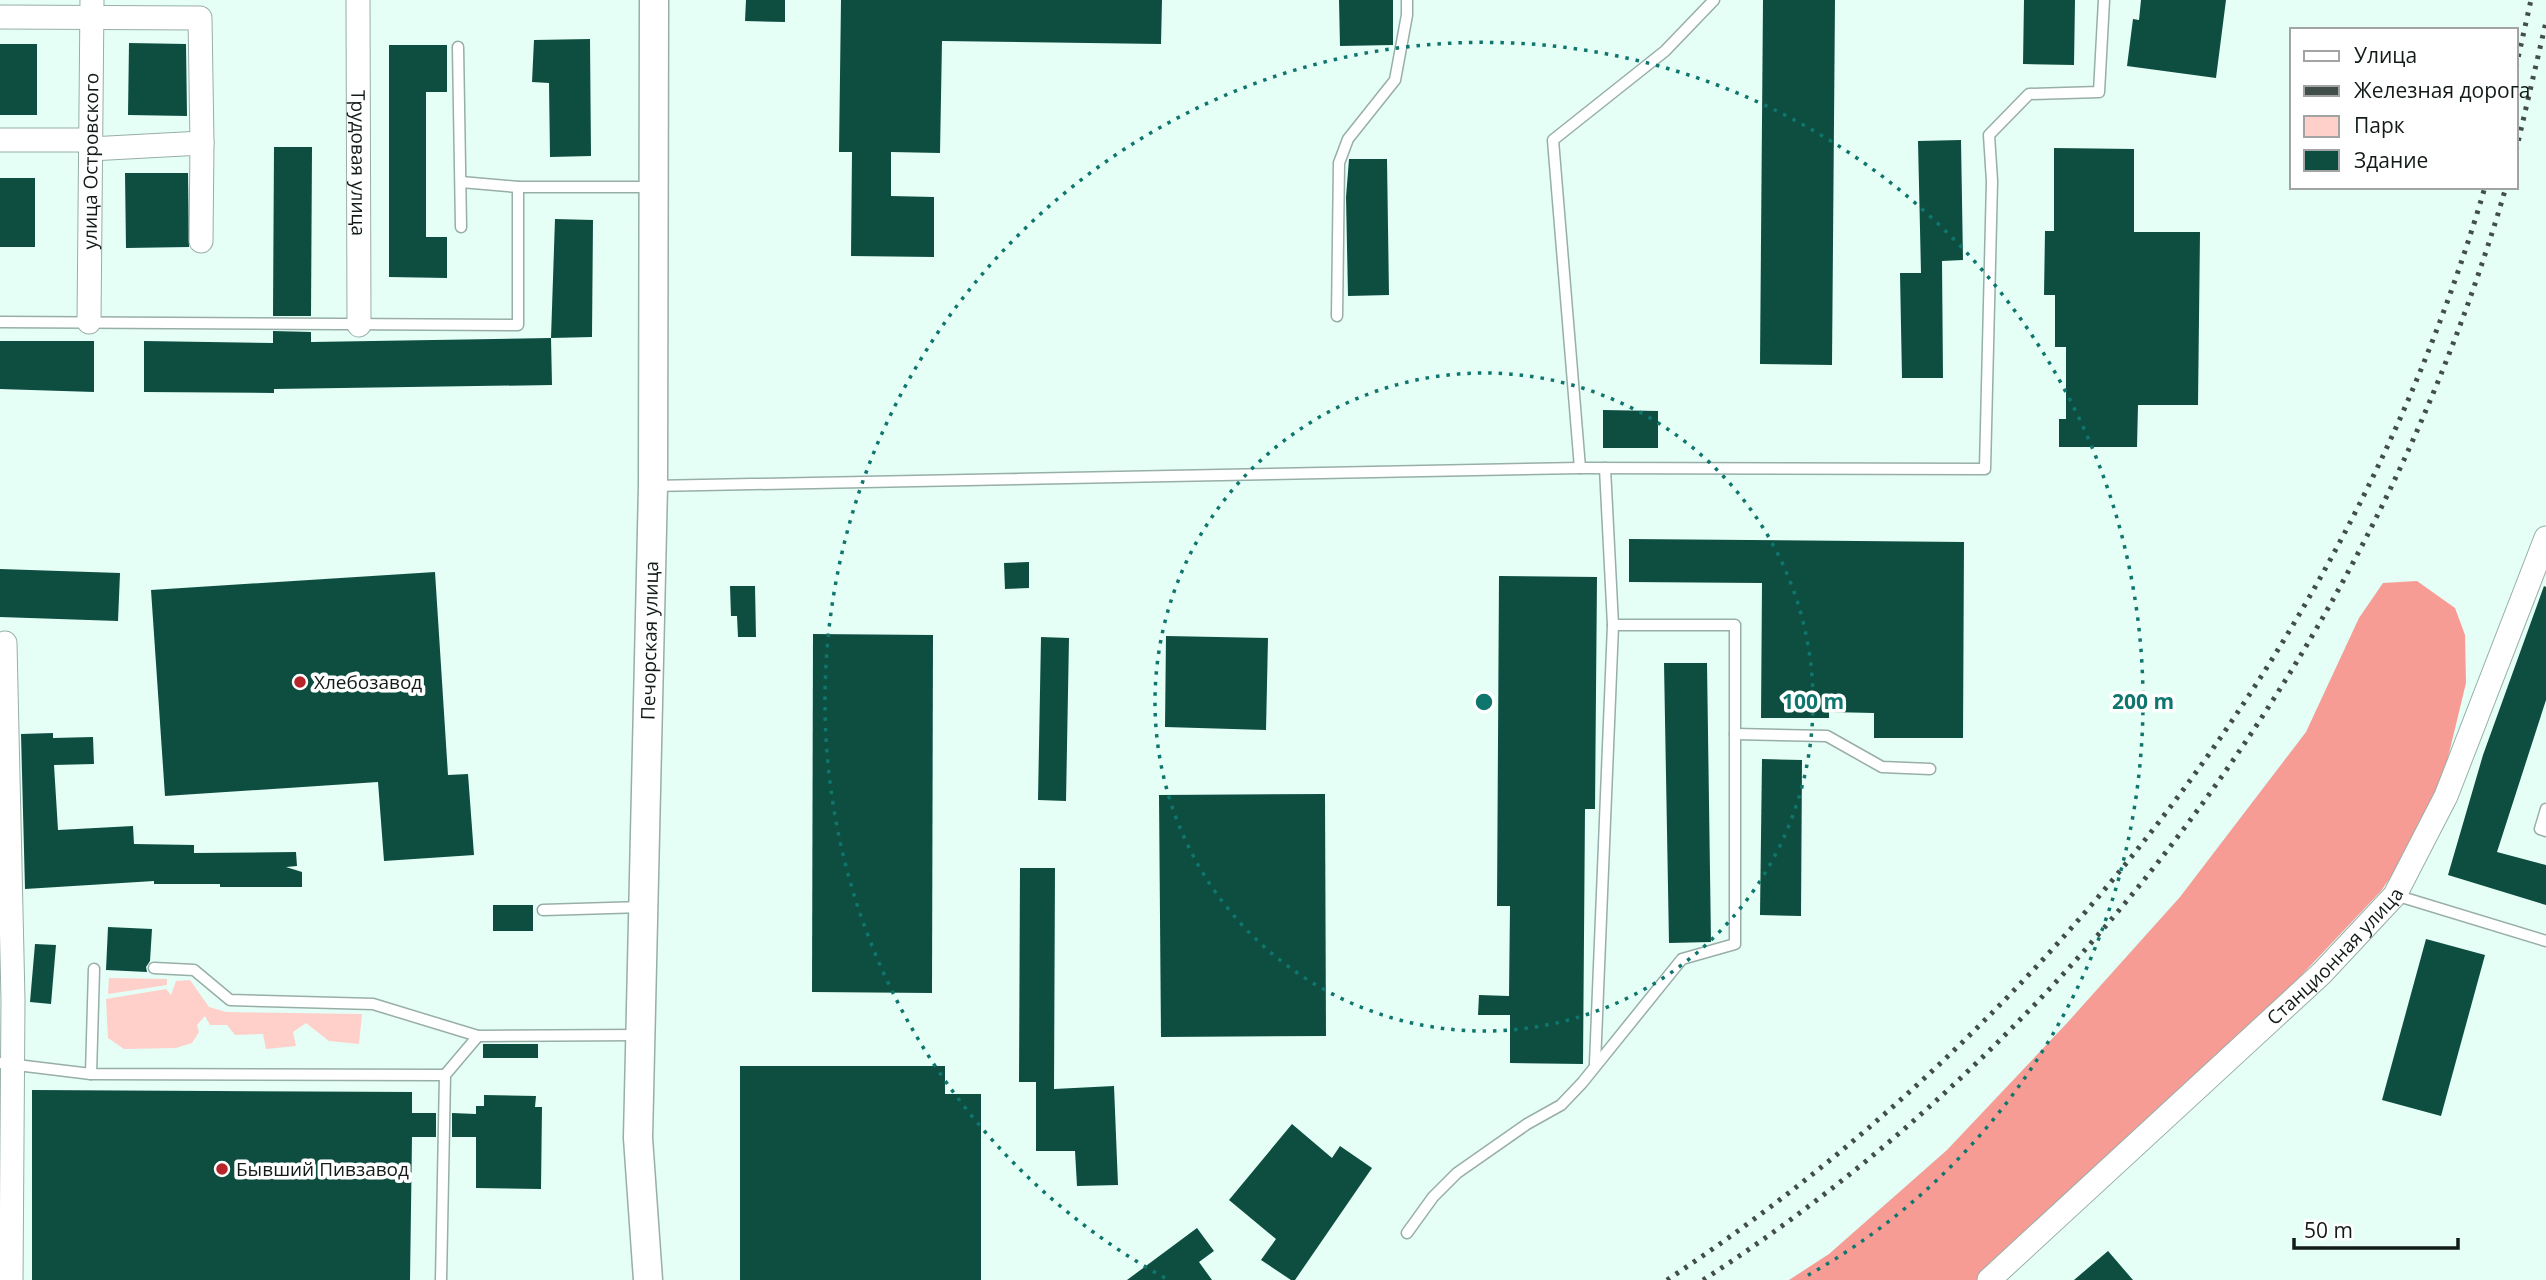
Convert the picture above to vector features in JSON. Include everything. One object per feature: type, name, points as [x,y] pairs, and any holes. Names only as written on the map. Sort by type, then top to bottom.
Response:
[{"type":"street","name":"Трудовая улица","points":[[358,0],[359,325]]},
{"type":"street","name":"Печорская улица","points":[[648,1280],[638,1138],[653,486],[654,0]]},
{"type":"street","points":[[0,17],[92,9],[200,9],[201,241]]},
{"type":"street","name":"улица Островского","points":[[89,322],[92,9]]},
{"type":"street","points":[[0,140],[90,145],[202,143]]},
{"type":"street","name":"Станционная улица","points":[[1989,1280],[2322,973],[2395,895],[2446,796],[2546,538]]},
{"type":"street","points":[[5,643],[6,1064],[11,1280]]},
{"type":"lane","points":[[1337,316],[1339,163],[1348,139],[1395,80],[1407,15],[1407,0]]},
{"type":"lane","points":[[1580,468],[1553,140],[1665,51],[1714,0]]},
{"type":"lane","points":[[653,486],[1580,468],[1985,469],[1992,181],[1989,135],[2029,94],[2099,92],[2104,0]]},
{"type":"lane","points":[[458,47],[461,227]]},
{"type":"lane","points":[[461,182],[518,187],[654,187]]},
{"type":"lane","points":[[0,322],[518,325],[518,187]]},
{"type":"lane","points":[[1595,1065],[1613,625],[1605,468]]},
{"type":"lane","points":[[1407,1233],[1433,1198],[1457,1173],[1527,1124],[1561,1105],[1582,1083],[1682,959],[1735,944],[1735,625],[1613,625]]},
{"type":"lane","points":[[1735,734],[1827,736],[1882,767],[1930,769]]},
{"type":"lane","points":[[2546,809],[2540,829],[2546,831]]},
{"type":"lane","points":[[2395,895],[2546,941]]},
{"type":"lane","points":[[543,910],[643,908]]},
{"type":"lane","points":[[154,968],[194,970],[230,1000],[373,1004],[478,1036],[640,1035]]},
{"type":"lane","points":[[91,1074],[94,969]]},
{"type":"lane","points":[[441,1280],[445,1075],[478,1036]]},
{"type":"lane","points":[[6,1064],[91,1074],[445,1075]]},
{"type":"green space","points":[[109,978],[167,979],[167,985],[108,994]]},
{"type":"green space","points":[[190,980],[209,1007],[226,1012],[362,1014],[359,1044],[329,1041],[306,1023],[293,1032],[296,1046],[266,1049],[263,1034],[235,1035],[227,1025],[210,1025],[205,1016],[197,1025],[199,1032],[192,1043],[176,1048],[124,1049],[108,1038],[106,999],[166,989],[171,995],[176,981]]},
{"type":"shaded area","points":[[2417,581],[2455,608],[2465,635],[2466,683],[2434,815],[2381,891],[2278,1000],[1988,1280],[1789,1280],[1829,1254],[1947,1150],[2067,1023],[2180,897],[2306,732],[2359,618],[2383,583]]},
{"type":"building","points":[[746,0],[785,0],[785,22],[745,21]]},
{"type":"building","points":[[841,0],[1162,0],[1161,44],[942,41],[940,153],[891,152],[891,196],[934,197],[934,257],[851,256],[852,152],[839,152]]},
{"type":"building","points":[[1339,0],[1393,0],[1393,45],[1340,46]]},
{"type":"building","points":[[1763,0],[1835,0],[1832,365],[1760,364]]},
{"type":"building","points":[[2024,0],[2075,0],[2074,65],[2023,64]]},
{"type":"building","points":[[2141,0],[2226,0],[2216,78],[2127,66],[2133,19],[2139,20]]},
{"type":"building","points":[[590,39],[591,156],[550,157],[549,83],[532,82],[534,40]]},
{"type":"building","points":[[129,43],[186,44],[187,116],[128,115]]},
{"type":"building","points":[[0,44],[37,44],[37,115],[0,115]]},
{"type":"building","points":[[389,45],[447,45],[447,92],[426,92],[426,237],[447,237],[447,278],[389,277]]},
{"type":"building","points":[[1961,140],[1963,260],[1942,261],[1943,378],[1902,378],[1900,273],[1921,273],[1918,141]]},
{"type":"building","points":[[274,147],[312,147],[311,316],[273,316]]},
{"type":"building","points":[[2054,148],[2134,149],[2134,232],[2200,232],[2198,405],[2138,405],[2137,447],[2059,447],[2059,419],[2066,419],[2066,347],[2055,347],[2055,295],[2044,295],[2045,231],[2054,231]]},
{"type":"building","points":[[1349,159],[1387,159],[1389,295],[1348,296],[1346,197]]},
{"type":"building","points":[[125,173],[188,173],[189,247],[126,248]]},
{"type":"building","points":[[0,178],[35,178],[35,247],[0,247]]},
{"type":"building","points":[[555,219],[593,220],[592,337],[551,338]]},
{"type":"building","points":[[273,331],[311,332],[311,342],[551,338],[552,385],[274,389],[274,393],[144,392],[144,341],[273,343]]},
{"type":"building","points":[[0,341],[94,341],[94,392],[0,389]]},
{"type":"building","points":[[1603,410],[1658,411],[1658,448],[1603,448]]},
{"type":"building","points":[[1629,539],[1964,542],[1963,738],[1874,738],[1874,713],[1829,712],[1829,718],[1761,718],[1762,583],[1629,582]]},
{"type":"building","points":[[1029,562],[1029,588],[1005,589],[1004,563]]},
{"type":"building","points":[[0,569],[120,573],[118,621],[0,617]]},
{"type":"building","name":"Хлебозавод","points":[[435,572],[448,775],[468,774],[474,855],[384,861],[378,782],[165,796],[151,590]]},
{"type":"building","points":[[1499,576],[1597,577],[1595,809],[1585,809],[1583,1064],[1510,1063],[1510,1015],[1478,1015],[1479,995],[1509,996],[1510,906],[1497,906]]},
{"type":"building","points":[[730,586],[755,586],[756,637],[738,637],[737,616],[731,616]]},
{"type":"building","points":[[2544,586],[2546,700],[2497,852],[2546,865],[2546,905],[2448,875],[2483,755]]},
{"type":"building","points":[[813,634],[933,635],[932,993],[812,992]]},
{"type":"building","points":[[1166,636],[1268,638],[1266,730],[1165,727]]},
{"type":"building","points":[[1041,637],[1069,638],[1066,801],[1038,800]]},
{"type":"building","points":[[1664,663],[1707,663],[1711,942],[1669,943]]},
{"type":"building","points":[[53,733],[53,738],[93,737],[94,764],[54,765],[58,830],[133,826],[134,844],[194,845],[194,853],[296,852],[297,866],[286,867],[302,872],[302,887],[220,887],[220,884],[154,884],[154,881],[25,889],[21,734]]},
{"type":"building","points":[[1762,759],[1802,760],[1801,916],[1760,915]]},
{"type":"building","points":[[1325,794],[1326,1036],[1161,1037],[1159,795]]},
{"type":"building","points":[[1020,868],[1055,868],[1054,1089],[1114,1086],[1118,1185],[1077,1186],[1075,1151],[1036,1151],[1036,1082],[1019,1082]]},
{"type":"building","points":[[493,905],[533,905],[533,931],[493,931]]},
{"type":"building","points":[[108,927],[152,929],[147,972],[106,970]]},
{"type":"building","points":[[2426,939],[2485,955],[2441,1116],[2382,1100]]},
{"type":"building","points":[[35,944],[56,945],[51,1004],[30,1002]]},
{"type":"building","points":[[483,1044],[538,1044],[538,1058],[483,1058]]},
{"type":"building","points":[[740,1066],[945,1066],[945,1094],[981,1094],[981,1280],[740,1280]]},
{"type":"building","name":"Бывший Пивзавод","points":[[32,1090],[412,1092],[412,1113],[436,1113],[436,1137],[412,1137],[410,1280],[32,1280]]},
{"type":"building","points":[[484,1095],[536,1096],[535,1107],[542,1107],[541,1189],[476,1188],[476,1137],[452,1137],[452,1113],[476,1114],[476,1106],[484,1106]]},
{"type":"building","points":[[1292,1124],[1332,1158],[1340,1146],[1372,1168],[1295,1280],[1261,1260],[1276,1239],[1229,1200]]},
{"type":"building","points":[[1197,1228],[1214,1251],[1199,1262],[1212,1280],[1127,1280]]},
{"type":"building","points":[[2108,1251],[2133,1280],[2074,1280]]},
{"type":"railway","points":[[2518,58],[2531,0]]},
{"type":"railway","points":[[2518,142],[2546,22]]},
{"type":"railway","points":[[1667,1280],[1808,1178],[1939,1064],[2061,939],[2172,805],[2271,661],[2357,510],[2428,351],[2484,189]]},
{"type":"railway","points":[[1703,1280],[1843,1180],[1973,1066],[2093,941],[2201,805],[2297,661],[2381,508],[2451,350],[2505,189]]},
{"type":"place","name":"Хлебозавод","points":[[300,682]]},
{"type":"place","name":"Бывший Пивзавод","points":[[222,1169]]}]
